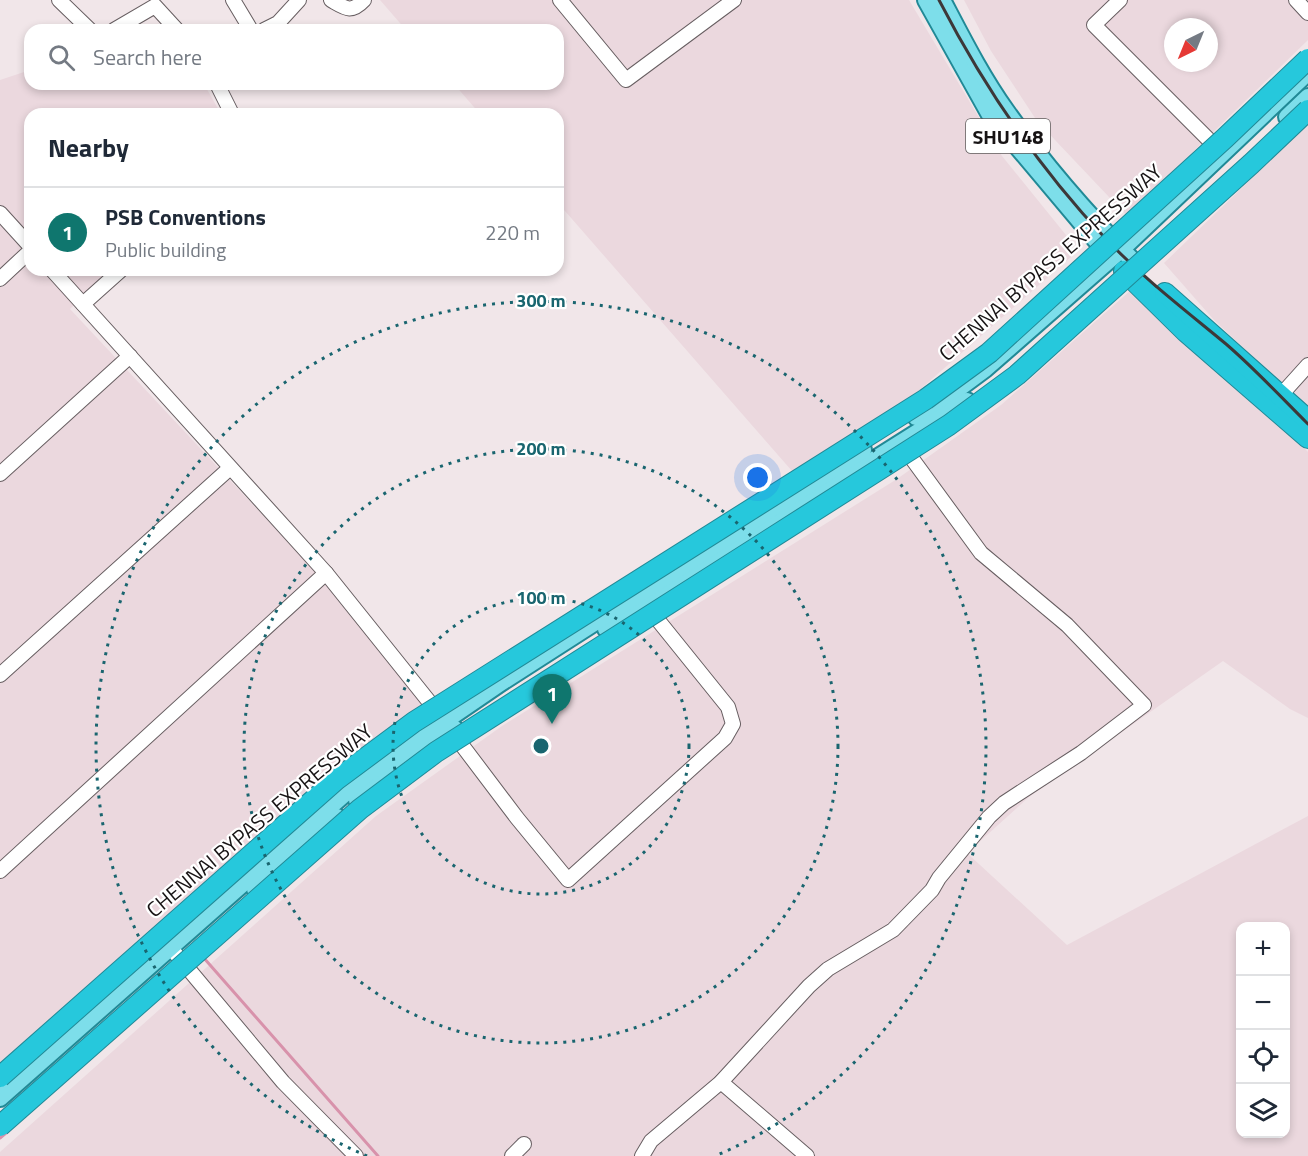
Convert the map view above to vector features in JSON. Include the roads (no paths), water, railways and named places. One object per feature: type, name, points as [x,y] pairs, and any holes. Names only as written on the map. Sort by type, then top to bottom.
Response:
[{"type":"highway","name":"CHENNAI BYPASS EXPRESSWAY","points":[[0,1077],[336,780],[414,722],[926,399],[990,353],[1225,138],[1308,58]]},
{"type":"highway","points":[[2,1112],[360,808],[436,752],[949,424],[1017,375],[1251,164],[1303,113]]},
{"type":"highway","name":"SHU148","points":[[1123,260],[1308,420]]},
{"type":"highway","name":"SHU148","points":[[1123,260],[1186,333],[1308,438]]},
{"type":"main road","name":"SHU148","points":[[926,0],[989,113],[1123,260]]},
{"type":"main road","name":"SHU148","points":[[942,0],[973,59],[1006,111],[1123,260]]},
{"type":"main road","points":[[2,1112],[182,962],[366,775],[901,444],[961,405],[1019,363],[1123,260],[1223,154],[1308,72]]},
{"type":"main road","points":[[447,725],[954,392],[1123,260],[1303,113],[1308,97]]},
{"type":"street","points":[[59,0],[84,24]]},
{"type":"street","points":[[233,0],[247,24]]},
{"type":"street","points":[[276,24],[299,0]]},
{"type":"street","points":[[331,0],[347,9],[357,7],[364,0]]},
{"type":"street","points":[[560,0],[626,80],[734,0]]},
{"type":"street","points":[[1120,0],[1094,25],[1223,154]]},
{"type":"street","points":[[1296,0],[1308,13]]},
{"type":"street","points":[[124,24],[155,6],[172,24]]},
{"type":"street","points":[[220,90],[229,108]]},
{"type":"street","points":[[1280,99],[1303,113]]},
{"type":"street","points":[[0,213],[24,239]]},
{"type":"street","points":[[0,279],[24,257]]},
{"type":"street","points":[[57,276],[326,573],[568,880],[725,738],[734,724],[728,707],[645,604]]},
{"type":"street","points":[[83,304],[115,276]]},
{"type":"street","points":[[0,474],[130,356]]},
{"type":"street","points":[[1281,395],[1308,365]]},
{"type":"street","points":[[642,1156],[651,1142],[721,1082],[809,986],[828,969],[893,930],[932,890],[974,834],[996,810],[1081,753],[1144,705],[1067,625],[981,553],[901,444]]},
{"type":"street","points":[[0,675],[231,468]]},
{"type":"street","points":[[0,871],[326,573]]},
{"type":"street","points":[[182,962],[283,1082],[356,1156]]},
{"type":"street","points":[[721,1082],[807,1156]]},
{"type":"street","points":[[512,1156],[524,1144]]},
{"type":"waterway","points":[[203,957],[378,1156]]},
{"type":"waterway","points":[[0,1138],[6,1133]]},
{"type":"railway","points":[[939,0],[975,64],[1014,125],[1081,212],[1135,267],[1237,354],[1308,424]]},
{"type":"place","name":"PSB Conventions","points":[[552,724]]}]
